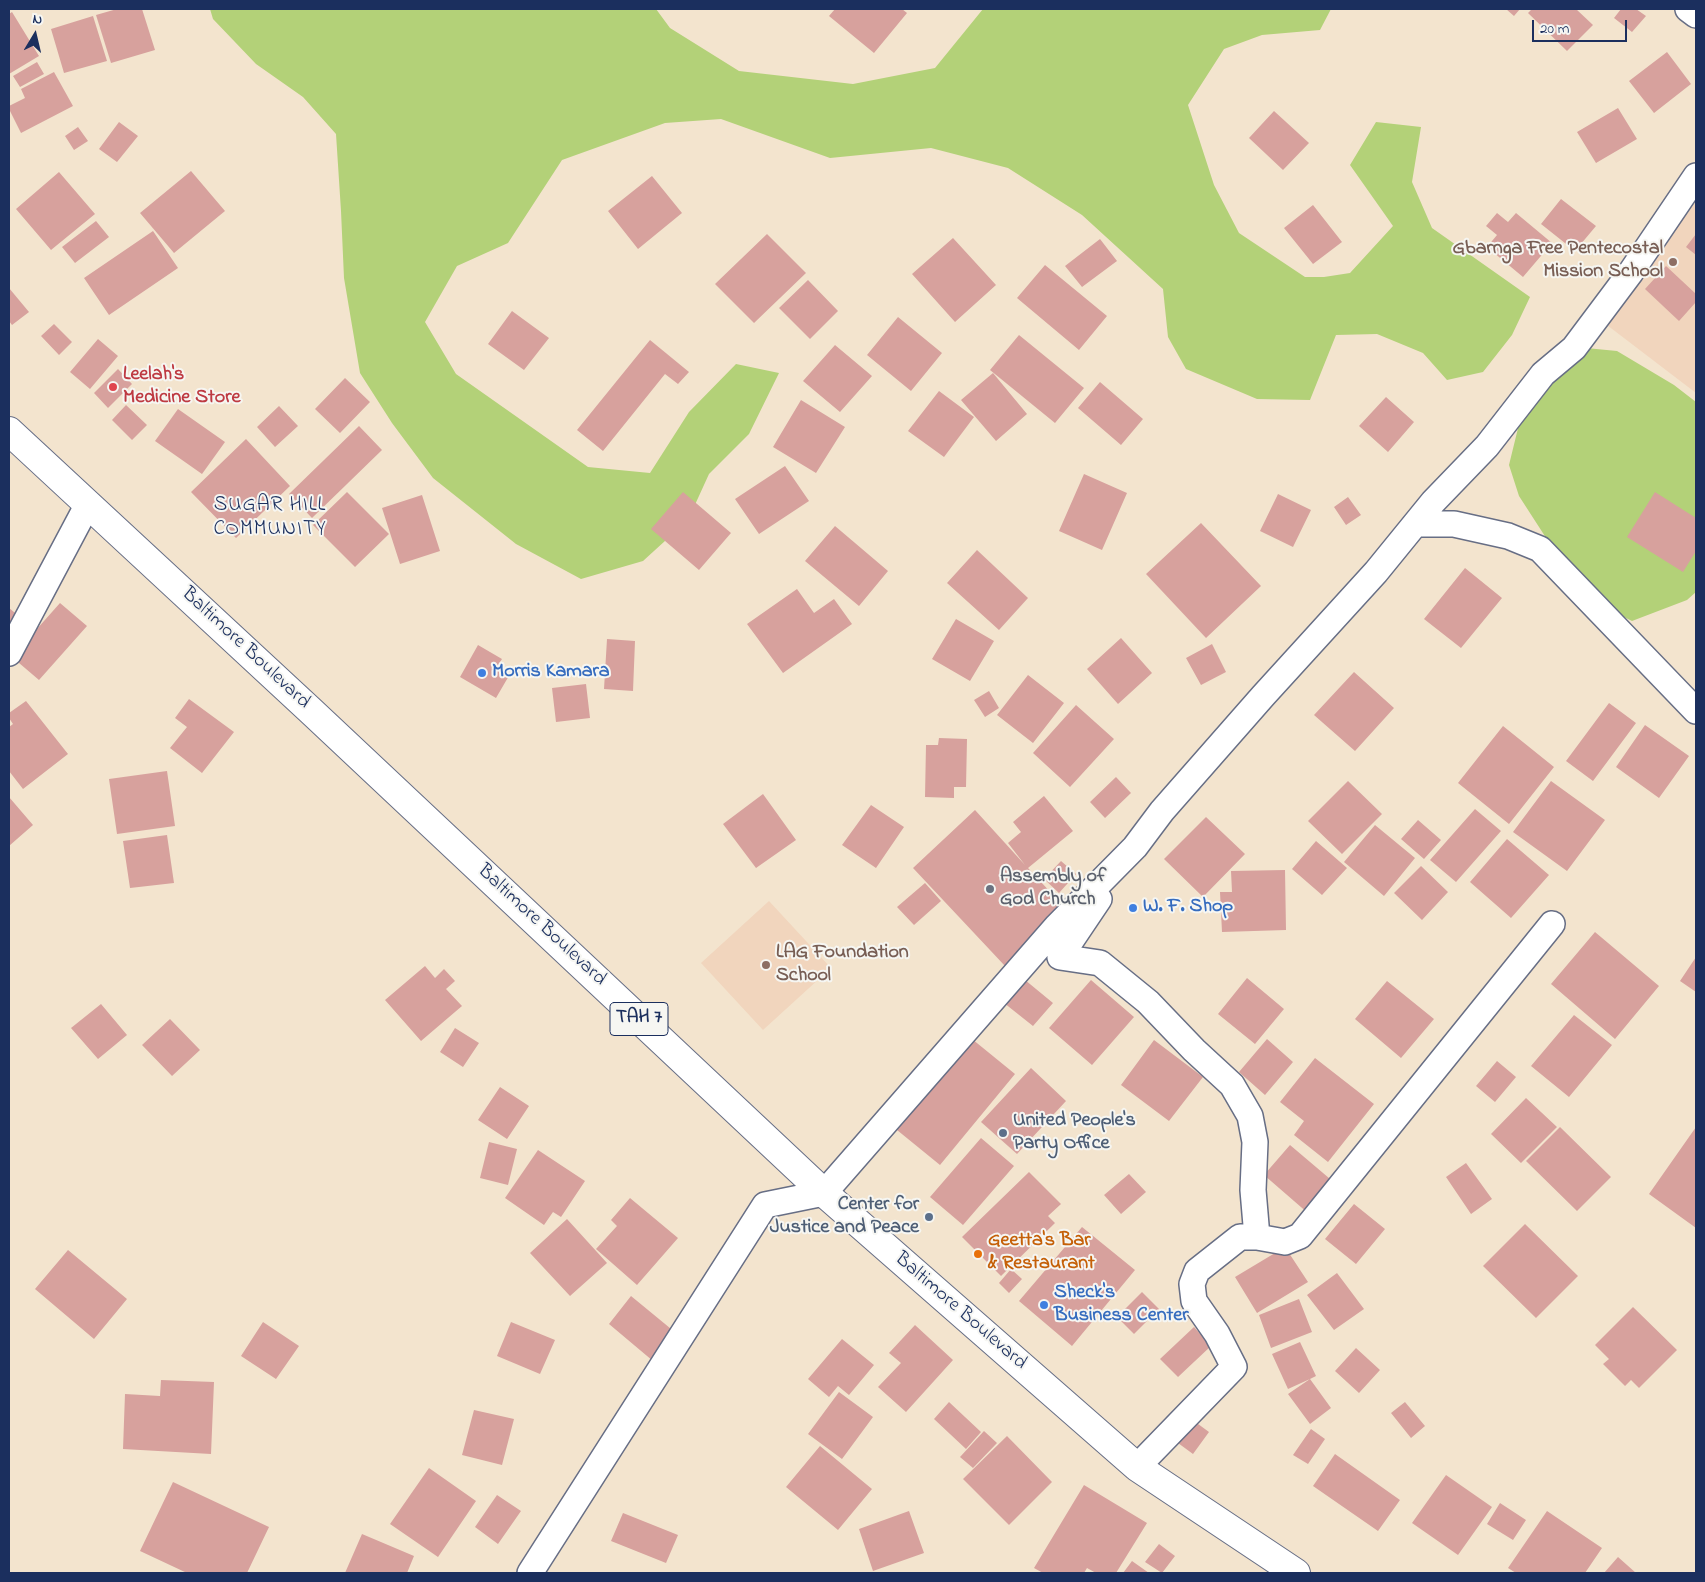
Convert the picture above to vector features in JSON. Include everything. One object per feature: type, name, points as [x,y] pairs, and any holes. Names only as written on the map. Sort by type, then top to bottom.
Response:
[{"type":"highway","name":"Baltimore Boulevard","points":[[9,431],[318,717],[824,1193],[1137,1467],[1296,1573]]},
{"type":"street","points":[[1688,9],[1696,15]]},
{"type":"street","points":[[1696,176],[1631,272],[1574,348],[1543,374],[1487,446],[1418,524],[1454,524],[1508,536],[1540,549],[1696,712]]},
{"type":"street","points":[[1257,1237],[1253,1190],[1255,1142],[1250,1116],[1232,1085],[1194,1050],[1148,1002],[1100,963],[1060,957],[1162,811],[1376,572],[1433,502],[1487,446]]},
{"type":"street","points":[[9,653],[88,504]]},
{"type":"street","points":[[530,1573],[765,1205],[824,1193],[1050,933],[1135,848]]},
{"type":"street","points":[[1137,1467],[1234,1367],[1217,1334],[1194,1302],[1192,1284],[1197,1271],[1240,1237],[1257,1237],[1285,1242],[1300,1236],[1552,924]]},
{"type":"shaded area","name":"Gbarnga Free Pentecostal Mission School","points":[[1696,202],[1696,393],[1603,322]]},
{"type":"shaded area","name":"LAG Foundation School","points":[[769,901],[831,968],[763,1030],[701,963]]},
{"type":"green space","points":[[210,9],[656,9],[670,28],[739,71],[853,84],[935,68],[983,9],[1331,9],[1320,30],[1262,35],[1224,49],[1188,105],[1214,185],[1239,233],[1305,277],[1324,277],[1350,273],[1393,226],[1350,165],[1376,122],[1421,127],[1412,182],[1432,228],[1530,297],[1512,335],[1483,372],[1447,380],[1423,353],[1377,334],[1336,335],[1310,400],[1257,399],[1186,369],[1168,337],[1163,289],[1082,215],[1008,168],[931,148],[830,158],[721,119],[665,123],[562,160],[508,243],[457,266],[425,322],[456,374],[588,467],[650,473],[689,412],[736,364],[779,373],[749,434],[709,474],[688,520],[643,561],[581,579],[516,544],[433,478],[392,423],[360,373],[344,278],[336,134],[303,97],[256,64],[213,19]]},
{"type":"green space","points":[[1586,348],[1617,351],[1674,385],[1696,402],[1696,592],[1687,600],[1632,621],[1594,602],[1550,544],[1519,496],[1509,465],[1521,416],[1535,388]]},
{"type":"building","points":[[117,9],[142,9],[155,50],[111,63],[96,15]]},
{"type":"building","points":[[835,9],[902,9],[907,13],[874,53],[829,16]]},
{"type":"building","points":[[1506,9],[1520,9],[1514,16]]},
{"type":"building","points":[[1532,9],[1576,9],[1593,25],[1567,51],[1528,13]]},
{"type":"building","points":[[1621,9],[1636,9],[1646,16],[1632,32],[1614,18]]},
{"type":"building","points":[[12,12],[39,56],[9,74],[9,14]]},
{"type":"building","points":[[93,16],[107,61],[64,73],[51,29]]},
{"type":"building","points":[[1667,52],[1691,84],[1654,113],[1629,81]]},
{"type":"building","points":[[37,62],[44,74],[20,87],[13,76]]},
{"type":"building","points":[[54,72],[73,106],[21,133],[9,106],[25,98],[21,89]]},
{"type":"building","points":[[1618,108],[1637,139],[1596,163],[1577,132]]},
{"type":"building","points":[[1274,111],[1309,143],[1283,170],[1249,138]]},
{"type":"building","points":[[119,122],[138,136],[117,162],[99,149]]},
{"type":"building","points":[[78,127],[88,141],[74,150],[65,136]]},
{"type":"building","points":[[191,171],[225,211],[174,253],[140,213]]},
{"type":"building","points":[[59,172],[95,214],[51,250],[16,209]]},
{"type":"building","points":[[652,176],[682,213],[638,249],[608,211]]},
{"type":"building","points":[[1561,199],[1596,226],[1575,251],[1541,224]]},
{"type":"building","points":[[1313,205],[1342,242],[1313,264],[1284,228]]},
{"type":"building","points":[[1497,213],[1508,222],[1516,213],[1552,243],[1523,277],[1487,247],[1497,235],[1486,226]]},
{"type":"building","points":[[96,221],[109,237],[75,263],[62,247]]},
{"type":"building","points":[[153,231],[178,268],[109,315],[84,278]]},
{"type":"building","points":[[767,234],[806,273],[754,323],[715,284]]},
{"type":"building","points":[[1696,234],[1696,255],[1686,247]]},
{"type":"building","points":[[953,238],[996,285],[955,322],[912,274]]},
{"type":"building","points":[[1100,239],[1117,261],[1082,287],[1065,266]]},
{"type":"building","points":[[1045,265],[1107,316],[1079,350],[1017,298]]},
{"type":"building","points":[[1666,266],[1696,294],[1696,302],[1679,321],[1645,289]]},
{"type":"building","points":[[808,280],[838,311],[810,339],[779,308]]},
{"type":"building","points":[[9,288],[29,312],[12,325],[9,321]]},
{"type":"building","points":[[512,311],[549,338],[524,370],[488,344]]},
{"type":"building","points":[[898,317],[942,353],[911,391],[867,355]]},
{"type":"building","points":[[54,324],[72,342],[59,355],[41,336]]},
{"type":"building","points":[[1019,335],[1084,388],[1055,423],[990,370]]},
{"type":"building","points":[[98,339],[118,356],[90,389],[70,372]]},
{"type":"building","points":[[650,340],[689,372],[678,384],[665,374],[603,451],[577,430]]},
{"type":"building","points":[[835,345],[872,376],[840,412],[803,381]]},
{"type":"building","points":[[118,369],[132,384],[108,408],[94,393]]},
{"type":"building","points":[[993,373],[1027,414],[996,441],[961,400]]},
{"type":"building","points":[[345,378],[370,402],[340,433],[315,409]]},
{"type":"building","points":[[1100,382],[1143,419],[1121,445],[1078,408]]},
{"type":"building","points":[[939,391],[974,417],[944,457],[908,431]]},
{"type":"building","points":[[1386,397],[1414,422],[1388,452],[1359,426]]},
{"type":"building","points":[[801,400],[845,427],[816,473],[773,447]]},
{"type":"building","points":[[126,405],[147,425],[132,440],[112,420]]},
{"type":"building","points":[[279,406],[298,426],[275,447],[257,427]]},
{"type":"building","points":[[178,409],[225,442],[202,474],[155,441]]},
{"type":"building","points":[[359,426],[382,450],[312,518],[289,494]]},
{"type":"building","points":[[246,439],[290,486],[236,538],[191,492]]},
{"type":"building","points":[[785,466],[809,501],[759,534],[735,499]]},
{"type":"building","points":[[1084,474],[1127,493],[1102,550],[1059,531]]},
{"type":"building","points":[[347,492],[389,534],[355,567],[313,525]]},
{"type":"building","points":[[683,492],[731,533],[699,570],[651,529]]},
{"type":"building","points":[[1655,492],[1696,518],[1696,551],[1683,572],[1627,537]]},
{"type":"building","points":[[1278,494],[1311,510],[1293,547],[1260,531]]},
{"type":"building","points":[[422,495],[440,551],[400,564],[382,508]]},
{"type":"building","points":[[1348,497],[1361,515],[1346,525],[1334,507]]},
{"type":"building","points":[[1201,523],[1261,586],[1206,638],[1146,574]]},
{"type":"building","points":[[835,526],[888,571],[859,606],[805,561]]},
{"type":"building","points":[[977,550],[1028,598],[999,630],[947,583]]},
{"type":"building","points":[[1465,568],[1502,598],[1461,648],[1424,619]]},
{"type":"building","points":[[797,589],[814,613],[834,599],[852,624],[783,673],[747,624]]},
{"type":"building","points":[[60,603],[87,626],[39,680],[12,657]]},
{"type":"building","points":[[9,608],[25,621],[9,640]]},
{"type":"building","points":[[956,619],[994,641],[970,681],[932,659]]},
{"type":"building","points":[[1121,638],[1152,673],[1118,704],[1087,669]]},
{"type":"building","points":[[607,639],[635,641],[633,691],[604,689]]},
{"type":"building","points":[[1212,644],[1226,672],[1201,685],[1186,658]]},
{"type":"building","points":[[478,645],[502,659],[497,667],[510,674],[496,698],[460,677]]},
{"type":"building","points":[[1354,672],[1394,708],[1355,751],[1314,715]]},
{"type":"building","points":[[1028,675],[1064,703],[1033,743],[997,715]]},
{"type":"building","points":[[586,684],[590,718],[556,722],[552,688]]},
{"type":"building","points":[[989,691],[999,708],[985,717],[974,700]]},
{"type":"building","points":[[189,699],[234,732],[202,773],[170,748],[187,727],[175,718]]},
{"type":"building","points":[[26,701],[68,754],[23,789],[9,771],[9,727],[13,724],[9,718],[9,713]]},
{"type":"building","points":[[1609,703],[1636,723],[1593,781],[1566,761]]},
{"type":"building","points":[[1076,705],[1114,739],[1070,787],[1033,753]]},
{"type":"building","points":[[1645,725],[1689,756],[1659,798],[1616,767]]},
{"type":"building","points":[[1503,726],[1554,767],[1509,824],[1458,783]]},
{"type":"building","points":[[939,738],[967,739],[966,787],[954,787],[954,798],[925,797],[926,745],[938,745]]},
{"type":"building","points":[[167,771],[175,826],[117,834],[109,779]]},
{"type":"building","points":[[1116,777],[1131,793],[1105,818],[1090,802]]},
{"type":"building","points":[[1348,781],[1382,814],[1342,854],[1308,821]]},
{"type":"building","points":[[1551,781],[1605,820],[1567,871],[1513,832]]},
{"type":"building","points":[[763,794],[796,840],[756,868],[723,824]]},
{"type":"building","name":"Assembly of God Church","points":[[1044,796],[1073,831],[1028,868],[1067,910],[1005,966],[913,868],[975,810],[1025,865],[1008,843],[1021,832],[1013,822]]},
{"type":"building","points":[[9,797],[33,825],[9,846]]},
{"type":"building","points":[[871,805],[904,827],[876,868],[842,845]]},
{"type":"building","points":[[1475,809],[1501,831],[1456,882],[1430,860]]},
{"type":"building","points":[[1206,817],[1245,854],[1203,897],[1164,859]]},
{"type":"building","points":[[1418,820],[1441,840],[1424,859],[1401,839]]},
{"type":"building","points":[[1375,825],[1415,858],[1384,896],[1344,862]]},
{"type":"building","points":[[167,835],[174,883],[130,888],[123,841]]},
{"type":"building","points":[[1507,839],[1549,875],[1511,918],[1470,882]]},
{"type":"building","points":[[1316,841],[1347,868],[1322,895],[1292,869]]},
{"type":"building","points":[[1061,861],[1076,874],[1059,893],[1044,879]]},
{"type":"building","points":[[1421,866],[1448,892],[1422,920],[1394,893]]},
{"type":"building","points":[[1285,870],[1286,930],[1222,932],[1220,892],[1232,892],[1231,871]]},
{"type":"building","points":[[925,883],[941,901],[914,925],[897,907]]},
{"type":"building","points":[[1595,932],[1659,986],[1615,1039],[1551,984]]},
{"type":"building","points":[[1696,957],[1696,992],[1680,981]]},
{"type":"building","points":[[425,966],[435,978],[444,969],[455,981],[446,989],[462,1006],[421,1041],[385,1000]]},
{"type":"building","points":[[1019,975],[1053,1003],[1033,1026],[999,999]]},
{"type":"building","points":[[1247,978],[1284,1009],[1255,1044],[1218,1014]]},
{"type":"building","points":[[1091,980],[1134,1017],[1092,1065],[1049,1028]]},
{"type":"building","points":[[1387,981],[1434,1019],[1401,1058],[1355,1019]]},
{"type":"building","points":[[101,1004],[127,1035],[98,1059],[71,1028]]},
{"type":"building","points":[[1574,1015],[1612,1045],[1569,1097],[1531,1066]]},
{"type":"building","points":[[170,1019],[200,1050],[172,1076],[142,1045]]},
{"type":"building","points":[[455,1028],[479,1043],[463,1067],[440,1052]]},
{"type":"building","points":[[972,1039],[1015,1074],[940,1165],[897,1130]]},
{"type":"building","points":[[1267,1039],[1293,1062],[1265,1095],[1239,1072]]},
{"type":"building","points":[[1154,1040],[1203,1077],[1169,1121],[1121,1085]]},
{"type":"building","points":[[1315,1058],[1374,1104],[1328,1162],[1294,1135],[1304,1121],[1280,1102]]},
{"type":"building","points":[[1497,1061],[1516,1077],[1495,1102],[1476,1086]]},
{"type":"building","points":[[1031,1068],[1066,1101],[1017,1154],[981,1122]]},
{"type":"building","points":[[500,1087],[529,1106],[507,1139],[478,1120]]},
{"type":"building","points":[[1526,1098],[1557,1127],[1521,1163],[1491,1134]]},
{"type":"building","points":[[1560,1127],[1611,1177],[1577,1211],[1526,1161]]},
{"type":"building","points":[[1696,1127],[1696,1228],[1649,1194]]},
{"type":"building","points":[[981,1138],[1014,1166],[963,1225],[930,1197]]},
{"type":"building","points":[[489,1142],[517,1149],[508,1185],[480,1178]]},
{"type":"building","points":[[1290,1145],[1336,1184],[1309,1214],[1264,1175]]},
{"type":"building","points":[[538,1150],[585,1181],[561,1217],[553,1212],[544,1225],[505,1198]]},
{"type":"building","points":[[1466,1163],[1492,1199],[1471,1214],[1446,1177]]},
{"type":"building","points":[[1029,1172],[1061,1204],[1048,1216],[1055,1223],[1001,1276],[962,1237]]},
{"type":"building","points":[[1129,1174],[1146,1192],[1121,1214],[1104,1195]]},
{"type":"building","points":[[630,1198],[678,1238],[637,1285],[596,1249],[617,1226],[611,1220]]},
{"type":"building","points":[[1354,1204],[1385,1229],[1356,1264],[1325,1239]]},
{"type":"building","points":[[567,1219],[607,1263],[570,1296],[530,1253]]},
{"type":"building","points":[[1525,1224],[1578,1276],[1536,1318],[1483,1266]]},
{"type":"building","points":[[1082,1227],[1135,1270],[1072,1346],[1019,1301]]},
{"type":"building","points":[[1285,1247],[1308,1282],[1257,1313],[1235,1277]]},
{"type":"building","points":[[68,1250],[127,1299],[94,1339],[35,1289]]},
{"type":"building","points":[[1011,1269],[1022,1279],[1009,1293],[999,1283]]},
{"type":"building","points":[[1337,1273],[1364,1309],[1334,1330],[1307,1295]]},
{"type":"building","points":[[1142,1292],[1159,1309],[1134,1334],[1117,1317]]},
{"type":"building","points":[[631,1296],[676,1333],[653,1361],[609,1324]]},
{"type":"building","points":[[1299,1299],[1312,1332],[1271,1348],[1259,1315]]},
{"type":"building","points":[[1633,1307],[1677,1350],[1639,1388],[1631,1380],[1625,1386],[1603,1364],[1609,1359],[1595,1345]]},
{"type":"building","points":[[263,1322],[299,1346],[276,1379],[241,1356]]},
{"type":"building","points":[[511,1322],[555,1340],[540,1374],[497,1356]]},
{"type":"building","points":[[915,1325],[953,1360],[906,1412],[878,1387],[901,1363],[889,1353]]},
{"type":"building","points":[[1194,1327],[1211,1346],[1178,1377],[1160,1359]]},
{"type":"building","points":[[842,1339],[874,1365],[849,1395],[838,1386],[829,1397],[808,1379]]},
{"type":"building","points":[[1300,1342],[1316,1376],[1288,1389],[1272,1354]]},
{"type":"building","points":[[1356,1348],[1380,1370],[1359,1393],[1335,1371]]},
{"type":"building","points":[[1310,1379],[1331,1408],[1310,1424],[1288,1394]]},
{"type":"building","points":[[161,1380],[214,1382],[211,1454],[123,1449],[125,1394],[160,1396]]},
{"type":"building","points":[[839,1392],[873,1417],[842,1459],[808,1434]]},
{"type":"building","points":[[949,1402],[981,1432],[966,1449],[934,1419]]},
{"type":"building","points":[[1405,1402],[1425,1426],[1411,1438],[1391,1413]]},
{"type":"building","points":[[474,1410],[514,1419],[502,1465],[462,1455]]},
{"type":"building","points":[[1194,1421],[1209,1432],[1193,1454],[1178,1443]]},
{"type":"building","points":[[1311,1429],[1325,1439],[1308,1464],[1293,1455]]},
{"type":"building","points":[[984,1431],[997,1443],[973,1468],[960,1457]]},
{"type":"building","points":[[1007,1436],[1052,1482],[1009,1525],[963,1479]]},
{"type":"building","points":[[820,1446],[872,1489],[838,1530],[786,1487]]},
{"type":"building","points":[[1335,1454],[1400,1500],[1378,1531],[1313,1486]]},
{"type":"building","points":[[429,1468],[476,1501],[438,1557],[390,1524]]},
{"type":"building","points":[[1446,1475],[1492,1507],[1458,1555],[1412,1523]]},
{"type":"building","points":[[173,1482],[269,1527],[247,1573],[187,1573],[140,1551]]},
{"type":"building","points":[[1084,1485],[1147,1523],[1116,1573],[1096,1573],[1087,1568],[1084,1573],[1043,1573],[1034,1568]]},
{"type":"building","points":[[497,1495],[521,1511],[498,1544],[475,1527]]},
{"type":"building","points":[[1500,1503],[1526,1520],[1513,1540],[1487,1524]]},
{"type":"building","points":[[909,1511],[924,1553],[873,1571],[859,1529]]},
{"type":"building","points":[[1547,1511],[1602,1548],[1585,1573],[1516,1573],[1508,1568]]},
{"type":"building","points":[[623,1513],[678,1535],[666,1563],[611,1541]]},
{"type":"building","points":[[362,1534],[414,1556],[407,1573],[345,1573]]},
{"type":"building","points":[[1159,1544],[1175,1556],[1162,1573],[1145,1562]]},
{"type":"building","points":[[1618,1557],[1636,1573],[1604,1573]]},
{"type":"building","points":[[1132,1561],[1149,1573],[1123,1573]]},
{"type":"place","name":"Gbarnga Free Pentecostal Mission School","points":[[1673,262]]},
{"type":"place","name":"Leelah's Medicine Store","points":[[113,387]]},
{"type":"place","name":"Morris Kamara","points":[[482,673]]},
{"type":"place","name":"Assembly of God Church","points":[[990,889]]},
{"type":"place","name":"W. F. Shop","points":[[1133,908]]},
{"type":"place","name":"LAG Foundation School","points":[[766,965]]},
{"type":"place","name":"United People's Party Office","points":[[1003,1133]]},
{"type":"place","name":"Center for Justice and Peace","points":[[929,1217]]},
{"type":"place","name":"Geetta's Bar & Restaurant","points":[[978,1254]]},
{"type":"place","name":"Sheck's Business Center","points":[[1044,1305]]},
{"type":"district","name":"SUGAR HILL COMMUNITY","points":[[270,519]]}]
